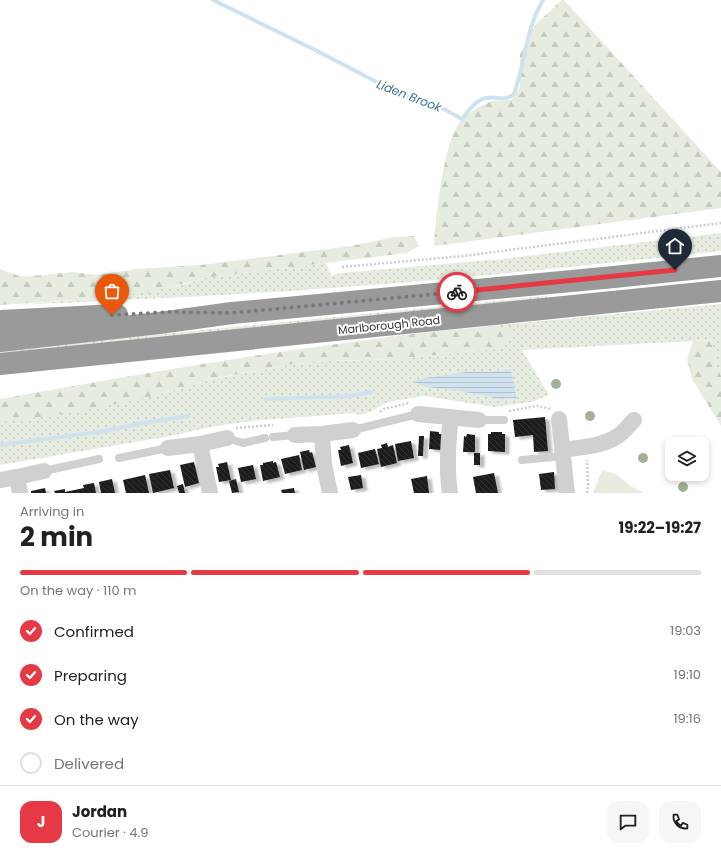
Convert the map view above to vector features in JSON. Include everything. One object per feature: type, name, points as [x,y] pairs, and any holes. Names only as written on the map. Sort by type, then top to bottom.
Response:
[{"type":"highway","points":[[0,341],[144,325],[232,313],[721,266]]},
{"type":"highway","name":"Marlborough Road","points":[[201,344],[721,291]]},
{"type":"highway","points":[[0,321],[171,312],[232,313]]},
{"type":"highway","points":[[0,364],[201,344]]},
{"type":"highway","points":[[0,378],[201,344]]},
{"type":"street","points":[[418,414],[479,420]]},
{"type":"street","points":[[450,493],[448,441],[451,417]]},
{"type":"street","points":[[559,418],[567,493]]},
{"type":"street","points":[[563,453],[612,440],[634,420]]},
{"type":"street","points":[[295,434],[322,434],[353,430]]},
{"type":"street","points":[[322,434],[324,465],[330,493]]},
{"type":"street","points":[[168,448],[200,444],[227,438]]},
{"type":"street","points":[[200,444],[210,493]]},
{"type":"street","points":[[0,480],[44,471]]},
{"type":"street","points":[[17,477],[20,493]]},
{"type":"lane","points":[[353,430],[418,414]]},
{"type":"lane","points":[[479,420],[504,420]]},
{"type":"lane","points":[[227,438],[243,443],[295,434]]},
{"type":"lane","points":[[119,458],[168,448]]},
{"type":"lane","points":[[522,460],[563,453]]},
{"type":"lane","points":[[44,471],[99,459]]},
{"type":"path","points":[[342,267],[463,256],[721,223]]},
{"type":"green space","points":[[562,0],[564,0],[721,172],[721,208],[434,246],[445,162],[449,145],[455,130],[464,117],[481,106],[493,101],[511,100],[520,87],[520,54],[537,23]]},
{"type":"green space","points":[[721,233],[721,251],[575,266],[292,291],[15,305],[91,299],[178,286],[204,278],[326,263],[331,276],[341,273],[502,259]]},
{"type":"green space","points":[[414,236],[419,246],[407,253],[204,278],[152,292],[91,299],[0,305],[0,269],[22,277],[73,272],[96,275],[137,269],[201,265],[351,246],[394,237]]},
{"type":"green space","points":[[547,296],[547,298],[0,356],[0,350]]},
{"type":"green space","points":[[721,304],[721,376],[715,361],[712,340],[522,350],[549,395],[532,402],[495,407],[424,396],[388,402],[360,415],[354,413],[252,421],[216,426],[171,436],[0,465],[0,423],[148,397],[214,379],[293,364],[327,361],[400,359],[497,348],[500,326],[478,327]],"holes":[[[511,369],[516,399],[478,395],[418,379],[465,372],[487,372]]]},
{"type":"green space","points":[[500,326],[509,330],[512,337],[507,343],[497,348],[400,359],[327,361],[293,364],[217,378],[148,397],[97,408],[0,423],[0,399],[258,355],[422,333]]},
{"type":"green space","points":[[713,340],[715,361],[721,376],[721,426],[692,379],[687,359],[693,341]]},
{"type":"green space","points":[[602,470],[616,474],[632,487],[645,493],[593,493]]},
{"type":"water","points":[[511,369],[517,399],[495,398],[428,387],[414,382],[418,379],[465,372],[487,372]]},
{"type":"building","points":[[545,417],[548,451],[534,452],[533,435],[515,437],[513,420]]},
{"type":"building","points":[[430,431],[439,432],[439,434],[442,434],[441,450],[429,449]]},
{"type":"building","points":[[491,432],[502,432],[502,434],[505,434],[505,452],[488,451],[488,434],[491,434]]},
{"type":"building","points":[[467,434],[475,435],[475,452],[463,452],[464,436],[466,437]]},
{"type":"building","points":[[419,436],[424,436],[423,456],[418,456]]},
{"type":"building","points":[[411,441],[414,458],[398,461],[395,444]]},
{"type":"building","points":[[387,443],[388,447],[393,445],[397,463],[381,467],[377,449],[382,448],[381,445]]},
{"type":"building","points":[[349,445],[353,463],[341,466],[338,450],[341,450],[340,447]]},
{"type":"building","points":[[375,449],[379,464],[361,468],[358,453]]},
{"type":"building","points":[[309,450],[310,453],[312,452],[316,467],[304,470],[300,452]]},
{"type":"building","points":[[474,453],[480,453],[480,465],[474,465]]},
{"type":"building","points":[[299,455],[302,470],[285,474],[281,459]]},
{"type":"building","points":[[273,461],[273,463],[276,462],[280,477],[263,481],[260,465]]},
{"type":"building","points":[[194,462],[199,483],[185,487],[180,465]]},
{"type":"building","points":[[227,462],[231,480],[219,482],[216,467],[219,467],[218,464]]},
{"type":"building","points":[[253,465],[256,479],[241,482],[238,468]]},
{"type":"building","points":[[170,470],[174,488],[153,493],[149,474]]},
{"type":"building","points":[[554,472],[555,489],[541,490],[539,474]]},
{"type":"building","points":[[494,473],[498,493],[476,493],[473,477]]},
{"type":"building","points":[[145,475],[149,493],[126,493],[123,480]]},
{"type":"building","points":[[361,475],[363,488],[351,490],[348,477]]},
{"type":"building","points":[[427,476],[429,493],[414,493],[411,479]]},
{"type":"building","points":[[112,479],[115,493],[101,493],[99,482]]},
{"type":"building","points":[[236,479],[239,492],[232,493],[229,481]]},
{"type":"building","points":[[94,483],[96,493],[55,493],[54,491],[65,489],[65,492],[84,488],[83,485]]},
{"type":"building","points":[[183,484],[185,493],[179,493],[177,486]]},
{"type":"building","points":[[45,488],[46,493],[31,493],[31,491]]},
{"type":"building","points":[[294,488],[295,493],[282,493],[281,490]]},
{"type":"waterway","name":"Liden Brook","points":[[213,0],[319,52],[393,92],[435,104],[462,119],[473,106],[483,99],[507,98],[514,94],[529,34],[537,11],[543,0]]},
{"type":"waterway","points":[[266,399],[351,396],[371,392]]},
{"type":"waterway","points":[[0,445],[99,432],[188,416]]},
{"type":"way so far","points":[[112,315],[171,312],[232,313],[457,292]]},
{"type":"route","points":[[457,292],[675,270]]}]
